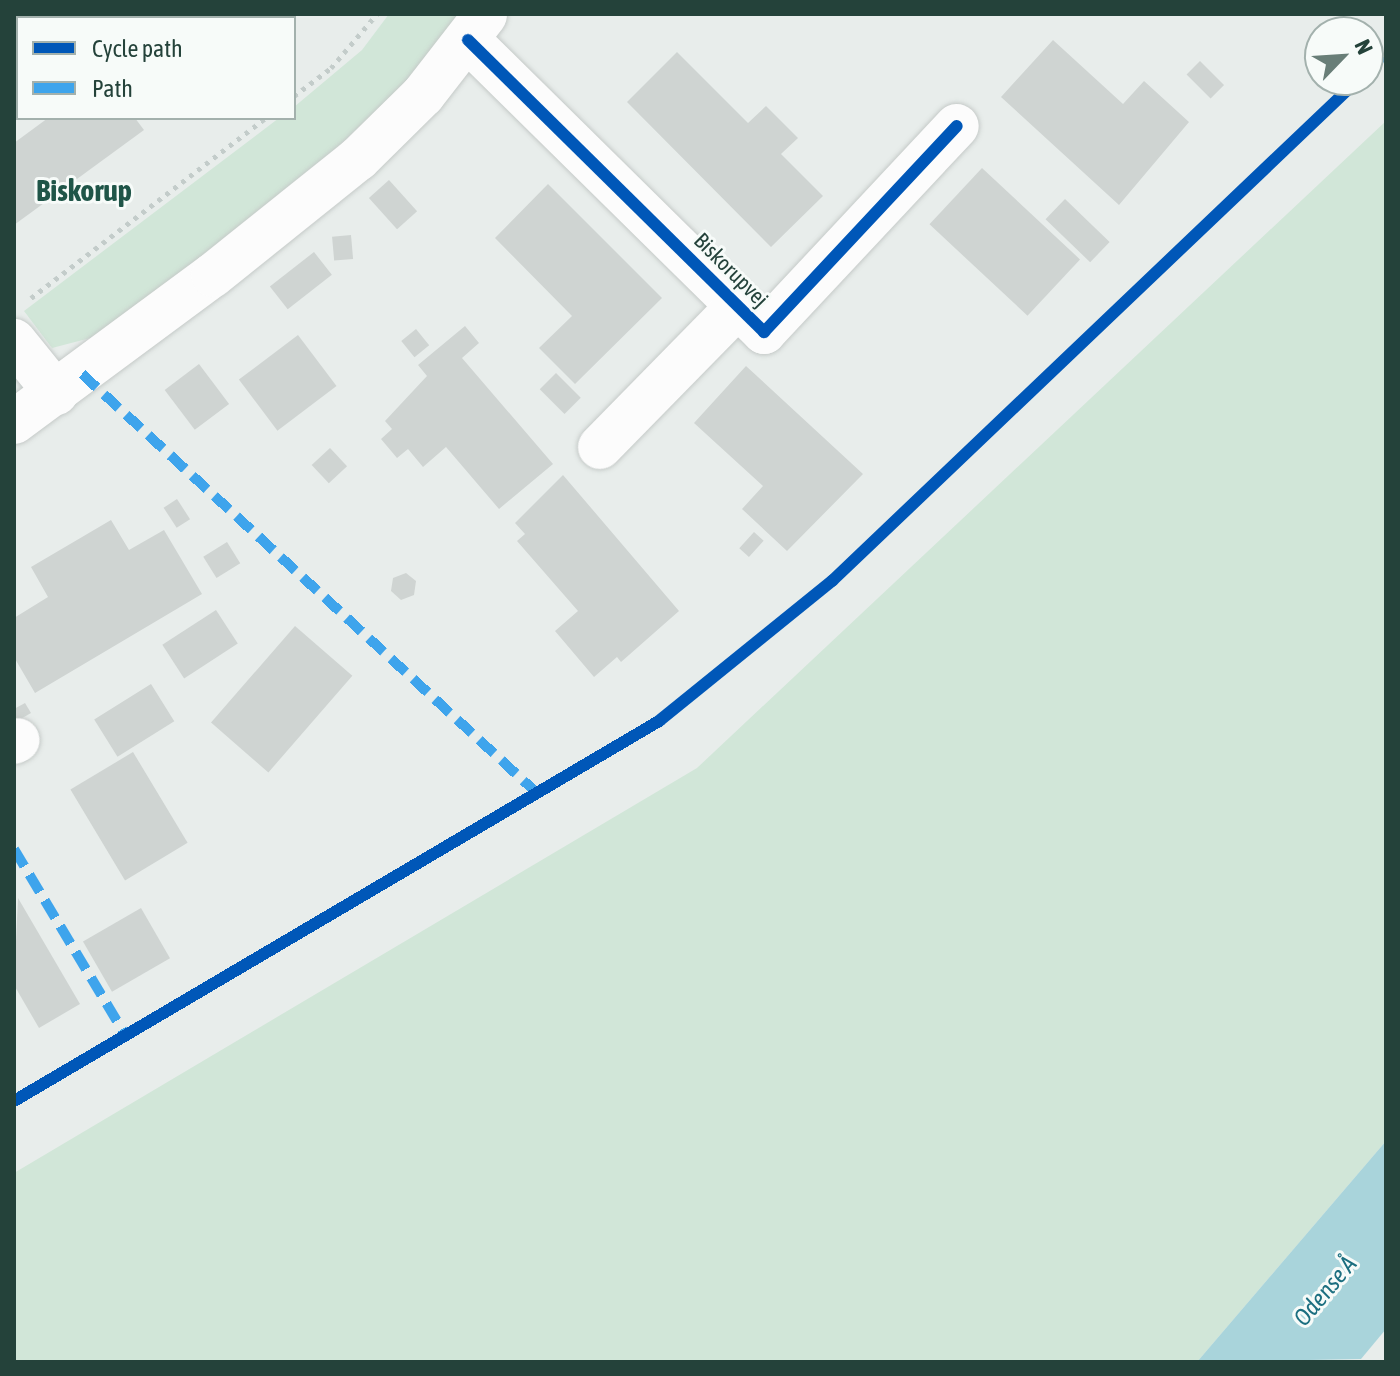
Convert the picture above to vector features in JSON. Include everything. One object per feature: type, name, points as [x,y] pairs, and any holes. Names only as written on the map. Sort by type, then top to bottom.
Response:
[{"type":"street","name":"Biskorupvej","points":[[14,422],[56,393],[358,159],[423,95],[477,27],[764,332],[957,126]]},
{"type":"street","name":"Biskorupvej","points":[[600,447],[738,306]]},
{"type":"street","points":[[20,321],[56,393]]},
{"type":"path","points":[[296,94],[331,68],[377,14]]},
{"type":"path","points":[[20,321],[264,120]]},
{"type":"green space","points":[[389,14],[461,14],[401,87],[309,174],[98,336],[52,348],[24,311],[276,120],[296,120],[296,105],[362,50]]},
{"type":"green space","points":[[1386,121],[1386,1141],[1197,1362],[14,1362],[14,1173],[697,768]]},
{"type":"water","name":"Odense Å","points":[[1386,1141],[1386,1329],[1361,1359],[1197,1362]]},
{"type":"building","points":[[1053,40],[1123,104],[1144,81],[1189,122],[1119,205],[1001,97]]},
{"type":"building","points":[[677,52],[748,123],[766,106],[798,138],[781,154],[823,196],[771,247],[627,102]]},
{"type":"building","points":[[1200,61],[1224,85],[1211,98],[1187,74]]},
{"type":"building","points":[[45,120],[136,120],[144,130],[14,225],[14,143]]},
{"type":"building","points":[[982,168],[1080,259],[1027,316],[929,224]]},
{"type":"building","points":[[389,180],[417,211],[397,229],[369,198]]},
{"type":"building","points":[[548,184],[662,298],[575,384],[539,348],[572,316],[495,238]]},
{"type":"building","points":[[1065,199],[1110,242],[1090,262],[1046,219]]},
{"type":"building","points":[[351,235],[353,259],[334,261],[332,237]]},
{"type":"building","points":[[314,252],[332,275],[288,309],[270,286]]},
{"type":"building","points":[[465,326],[479,343],[462,358],[553,464],[499,509],[446,447],[423,467],[408,449],[397,458],[381,439],[392,429],[385,421],[427,376],[418,365]]},
{"type":"building","points":[[416,329],[429,345],[414,357],[401,341]]},
{"type":"building","points":[[298,335],[337,386],[277,431],[239,380]]},
{"type":"building","points":[[199,364],[229,404],[195,430],[165,390]]},
{"type":"building","points":[[746,366],[863,474],[787,551],[742,509],[763,486],[694,423]]},
{"type":"building","points":[[556,373],[581,398],[564,414],[540,389]]},
{"type":"building","points":[[330,448],[347,466],[329,483],[312,465]]},
{"type":"building","points":[[563,475],[679,611],[621,662],[617,657],[594,677],[555,631],[578,611],[517,541],[525,534],[515,523]]},
{"type":"building","points":[[177,499],[190,519],[177,528],[164,508]]},
{"type":"building","points":[[111,520],[129,550],[164,530],[202,594],[35,693],[14,657],[14,618],[48,597],[31,567]]},
{"type":"building","points":[[754,532],[764,541],[749,557],[739,548]]},
{"type":"building","points":[[227,542],[240,563],[217,578],[203,557]]},
{"type":"building","points":[[406,573],[416,581],[414,595],[401,600],[391,591],[393,578]]},
{"type":"building","points":[[216,610],[238,644],[184,678],[162,645]]},
{"type":"building","points":[[295,626],[352,676],[268,772],[211,723]]},
{"type":"building","points":[[151,684],[174,721],[117,757],[94,720]]},
{"type":"building","points":[[25,703],[31,713],[17,721],[14,709]]},
{"type":"building","points":[[133,752],[188,843],[125,880],[70,790]]},
{"type":"building","points":[[18,898],[80,1004],[39,1028],[14,985]]},
{"type":"building","points":[[141,908],[170,958],[112,992],[83,942]]},
{"type":"marked path","points":[[82,374],[538,794]]},
{"type":"marked path","points":[[14,849],[126,1036]]},
{"type":"cycle path","points":[[468,40],[764,332],[957,126]]},
{"type":"cycle path","points":[[14,1101],[659,721],[832,581],[1341,96]]},
{"type":"district","name":"Biskorup","points":[[84,190]]}]
